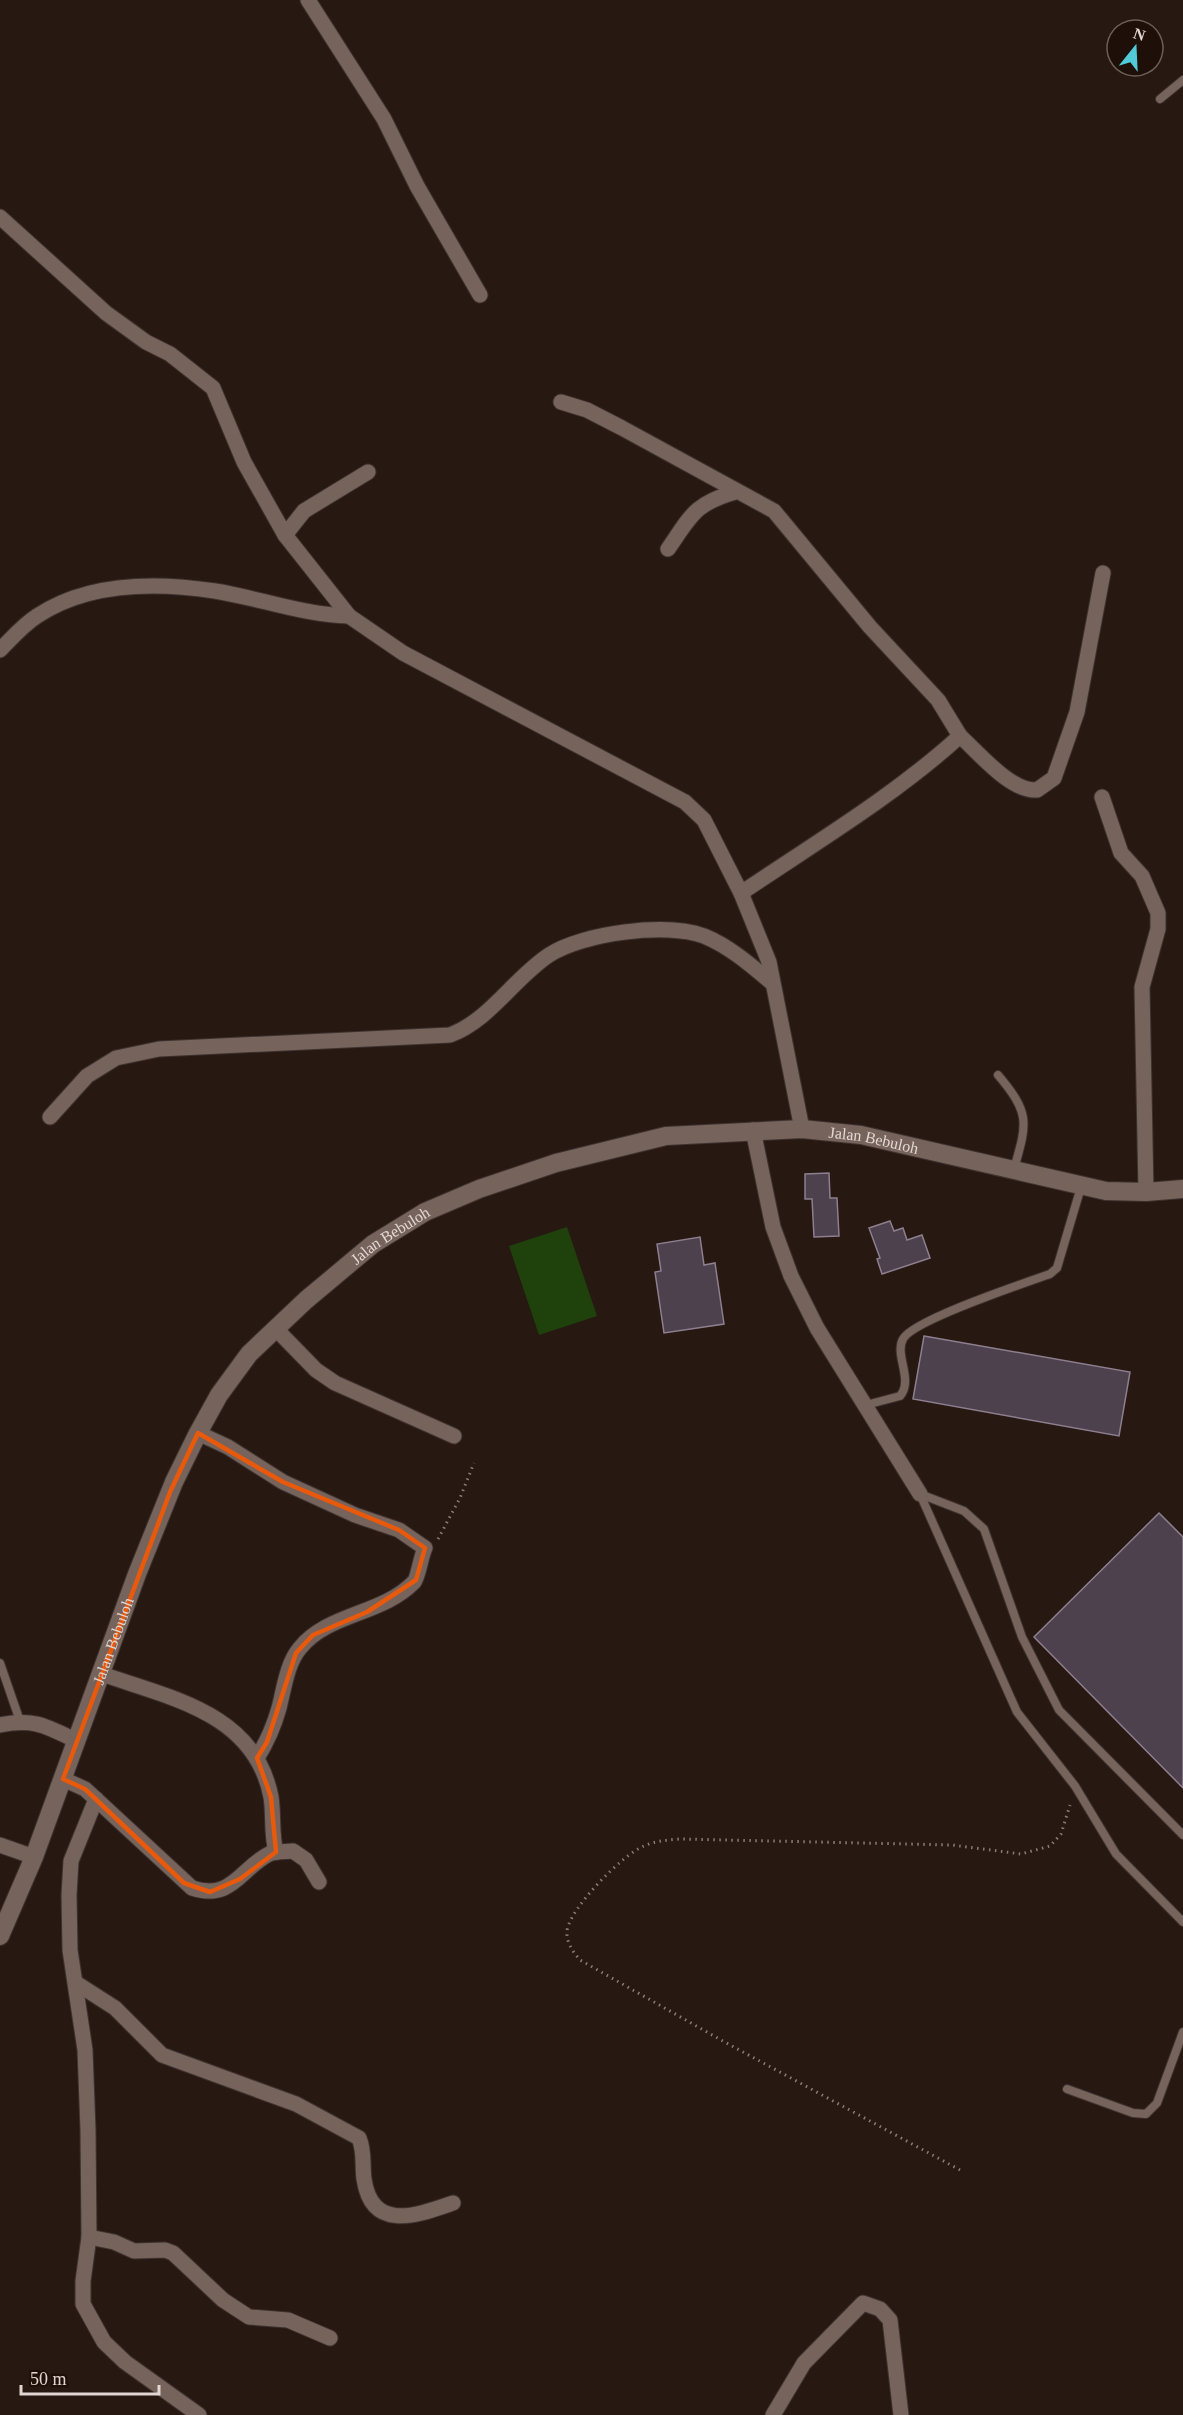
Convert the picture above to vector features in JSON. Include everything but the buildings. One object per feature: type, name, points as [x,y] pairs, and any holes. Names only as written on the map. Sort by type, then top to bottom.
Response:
[{"type":"main road","name":"Jalan Bebuloh","points":[[0,1936],[34,1857],[137,1574],[174,1482],[198,1433],[249,1354],[275,1328],[373,1244],[425,1212],[479,1189],[556,1163],[666,1136],[753,1130],[802,1129],[901,1143],[1081,1187],[1146,1192],[1183,1189]]},
{"type":"street","points":[[308,0],[384,119],[417,186],[480,295]]},
{"type":"street","points":[[0,217],[106,313],[146,342],[170,354],[213,388],[244,462],[285,535],[349,616],[404,653],[685,802],[704,820],[741,893],[769,962],[802,1129]]},
{"type":"street","points":[[561,402],[587,411],[622,428],[735,492],[758,501],[774,511],[870,627],[938,700],[960,736],[1004,778],[1022,788],[1037,790],[1054,778],[1077,712],[1103,573]]},
{"type":"street","points":[[285,535],[304,511],[368,472]]},
{"type":"street","points":[[668,549],[692,515],[708,500],[735,492]]},
{"type":"street","points":[[0,650],[37,615],[87,595],[122,587],[157,585],[215,591],[326,615],[349,616]]},
{"type":"street","points":[[741,893],[876,802],[932,761],[960,736]]},
{"type":"street","points":[[1102,797],[1121,853],[1142,876],[1158,913],[1158,929],[1142,987],[1146,1192]]},
{"type":"street","points":[[50,1118],[87,1076],[116,1058],[159,1049],[450,1035],[465,1029],[479,1019],[550,954],[601,937],[661,930],[688,932],[706,937],[726,948],[772,983]]},
{"type":"street","points":[[753,1130],[773,1227],[791,1276],[818,1328],[920,1494]]},
{"type":"street","points":[[275,1328],[316,1370],[335,1383],[454,1436]]},
{"type":"street","points":[[198,1433],[228,1447],[283,1482],[355,1515],[399,1530],[425,1548],[420,1558],[416,1580],[367,1612],[328,1626],[302,1646],[287,1677],[267,1742],[257,1758]]},
{"type":"street","points":[[102,1674],[202,1709],[225,1722],[257,1758],[271,1797],[272,1835],[276,1852]]},
{"type":"street","points":[[0,1725],[20,1721],[41,1723],[76,1741]]},
{"type":"street","points":[[63,1779],[85,1789],[184,1883],[201,1891],[224,1888],[240,1879],[269,1854],[276,1852],[293,1851],[306,1860],[320,1882]]},
{"type":"street","points":[[96,1799],[71,1861],[70,1950],[85,2050],[89,2237],[83,2281],[83,2304],[104,2342],[125,2362],[199,2415]]},
{"type":"street","points":[[0,1845],[34,1857]]},
{"type":"street","points":[[76,1983],[115,2008],[162,2055],[296,2104],[359,2138],[363,2149],[365,2186],[370,2201],[380,2210],[407,2217],[453,2204]]},
{"type":"street","points":[[89,2237],[114,2242],[134,2251],[165,2250],[173,2253],[223,2300],[249,2318],[288,2320],[330,2338]]},
{"type":"street","points":[[773,2415],[804,2363],[863,2303],[880,2309],[890,2320],[901,2415]]},
{"type":"lane","points":[[1160,99],[1183,80]]},
{"type":"lane","points":[[998,1075],[1013,1093],[1024,1115],[1025,1129],[1013,1170]]},
{"type":"lane","points":[[866,1405],[900,1396],[903,1392],[904,1376],[900,1349],[907,1334],[918,1326],[989,1296],[1050,1274],[1057,1268],[1069,1234],[1081,1187]]},
{"type":"lane","points":[[920,1494],[1017,1712],[1075,1785],[1116,1854],[1183,1922]]},
{"type":"lane","points":[[920,1494],[964,1512],[984,1529],[1022,1637],[1059,1710],[1183,1835]]},
{"type":"lane","points":[[0,1663],[20,1721]]},
{"type":"lane","points":[[1067,2089],[1133,2113],[1146,2114],[1157,2103],[1183,2032]]},
{"type":"path","points":[[425,1548],[442,1536],[474,1463]]},
{"type":"path","points":[[960,2170],[720,2040],[580,1960],[570,1946],[567,1929],[576,1910],[627,1855],[655,1842],[680,1839],[951,1845],[1021,1854],[1050,1846],[1061,1834],[1075,1785]]},
{"type":"highlighted area","points":[[198,1433],[283,1482],[399,1530],[425,1548],[416,1580],[367,1612],[313,1635],[296,1653],[267,1742],[257,1758],[271,1797],[276,1852],[240,1879],[210,1892],[184,1883],[85,1789],[63,1779],[170,1492]]},
{"type":"green space","points":[[567,1227],[597,1316],[539,1335],[509,1246]]}]
